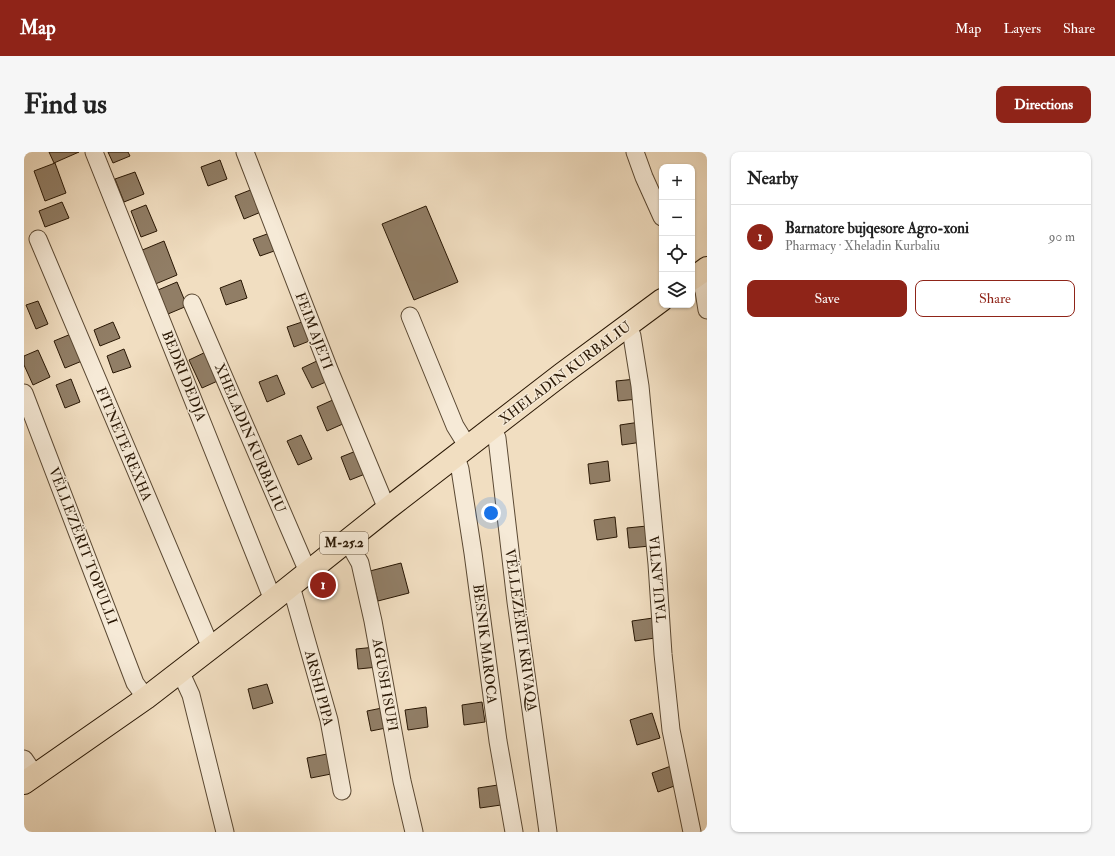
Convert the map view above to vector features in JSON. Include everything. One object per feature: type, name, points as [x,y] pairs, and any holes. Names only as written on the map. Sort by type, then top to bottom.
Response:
[{"type":"main road","name":"XHELADIN KURBALIU","points":[[28,773],[146,698],[291,586],[387,509],[562,374],[659,302]]},
{"type":"street","name":"BEDRI DEDJA","points":[[94,152],[273,600]]},
{"type":"street","name":"FEIM AJETI","points":[[246,152],[330,372],[387,509]]},
{"type":"street","points":[[635,152],[659,211]]},
{"type":"street","name":"FITNETE REXHA","points":[[38,239],[211,648]]},
{"type":"street","points":[[699,274],[707,310]]},
{"type":"street","name":"XHELADIN KURBALIU","points":[[192,303],[308,572]]},
{"type":"street","points":[[410,316],[455,426],[462,452]]},
{"type":"street","name":"TAULANTIA","points":[[628,325],[632,336],[640,386],[671,730],[692,832]]},
{"type":"street","name":"VËLLEZËRIT TOPULLI","points":[[24,393],[135,683],[146,698]]},
{"type":"street","name":"VËLLEZËRIT KRIVAQA","points":[[492,429],[496,438],[517,610],[548,832]]},
{"type":"street","name":"BESNIK MAROCA","points":[[462,452],[462,476],[498,741],[514,832]]},
{"type":"street","name":"AGUSH ISUFI","points":[[347,540],[360,563],[373,621],[402,781],[414,832]]},
{"type":"street","name":"ARSHI PIPA","points":[[291,586],[329,720],[342,791]]},
{"type":"street","points":[[180,671],[191,695],[225,832]]},
{"type":"building","points":[[49,152],[79,152],[54,163]]},
{"type":"building","points":[[108,152],[128,152],[130,156],[113,163]]},
{"type":"building","points":[[220,160],[227,179],[208,186],[201,167]]},
{"type":"building","points":[[55,163],[66,193],[45,201],[34,171]]},
{"type":"building","points":[[135,172],[144,194],[124,202],[115,179]]},
{"type":"building","points":[[253,189],[261,212],[244,219],[235,196]]},
{"type":"building","points":[[62,202],[69,218],[45,227],[39,211]]},
{"type":"building","points":[[146,205],[157,231],[141,237],[131,211]]},
{"type":"building","points":[[426,206],[458,282],[414,300],[382,224]]},
{"type":"building","points":[[270,233],[277,250],[260,256],[253,239]]},
{"type":"building","points":[[164,241],[177,275],[153,285],[140,251]]},
{"type":"building","points":[[241,280],[247,298],[226,305],[220,288]]},
{"type":"building","points":[[177,282],[187,306],[168,314],[158,290]]},
{"type":"building","points":[[38,301],[48,324],[36,329],[26,305]]},
{"type":"building","points":[[305,321],[312,340],[294,347],[287,327]]},
{"type":"building","points":[[113,322],[120,338],[100,346],[94,330]]},
{"type":"building","points":[[71,334],[82,361],[65,368],[54,341]]},
{"type":"building","points":[[124,349],[131,367],[113,373],[107,356]]},
{"type":"building","points":[[38,350],[50,377],[33,385],[24,365],[24,356]]},
{"type":"building","points":[[210,350],[222,379],[202,388],[189,360]]},
{"type":"building","points":[[319,360],[328,381],[312,388],[302,368]]},
{"type":"building","points":[[277,375],[285,394],[267,402],[259,382]]},
{"type":"building","points":[[71,379],[80,402],[65,408],[56,385]]},
{"type":"building","points":[[636,379],[638,399],[618,401],[616,381]]},
{"type":"building","points":[[335,399],[345,423],[327,431],[317,407]]},
{"type":"building","points":[[640,422],[642,442],[622,445],[620,425]]},
{"type":"building","points":[[301,435],[312,459],[298,465],[287,441]]},
{"type":"building","points":[[356,451],[365,474],[350,480],[341,457]]},
{"type":"building","points":[[608,461],[610,481],[590,484],[588,464]]},
{"type":"building","points":[[615,517],[617,537],[597,540],[594,520]]},
{"type":"building","points":[[647,526],[650,546],[629,548],[627,528]]},
{"type":"building","points":[[401,563],[409,593],[378,601],[370,571]]},
{"type":"building","points":[[653,618],[655,638],[635,641],[632,621]]},
{"type":"building","points":[[376,647],[378,667],[358,669],[356,649]]},
{"type":"building","points":[[267,684],[273,703],[253,709],[248,689]]},
{"type":"building","points":[[482,702],[485,722],[464,725],[462,705]]},
{"type":"building","points":[[387,707],[391,727],[371,731],[367,711]]},
{"type":"building","points":[[426,707],[428,727],[408,730],[405,710]]},
{"type":"building","points":[[652,713],[660,738],[637,745],[630,720]]},
{"type":"building","points":[[327,754],[331,774],[311,778],[307,758]]},
{"type":"building","points":[[671,766],[677,785],[658,792],[652,773]]},
{"type":"building","points":[[498,785],[501,805],[480,808],[478,788]]},
{"type":"place","name":"Barnatore bujqesore Agro-xoni","points":[[323,585]]}]
